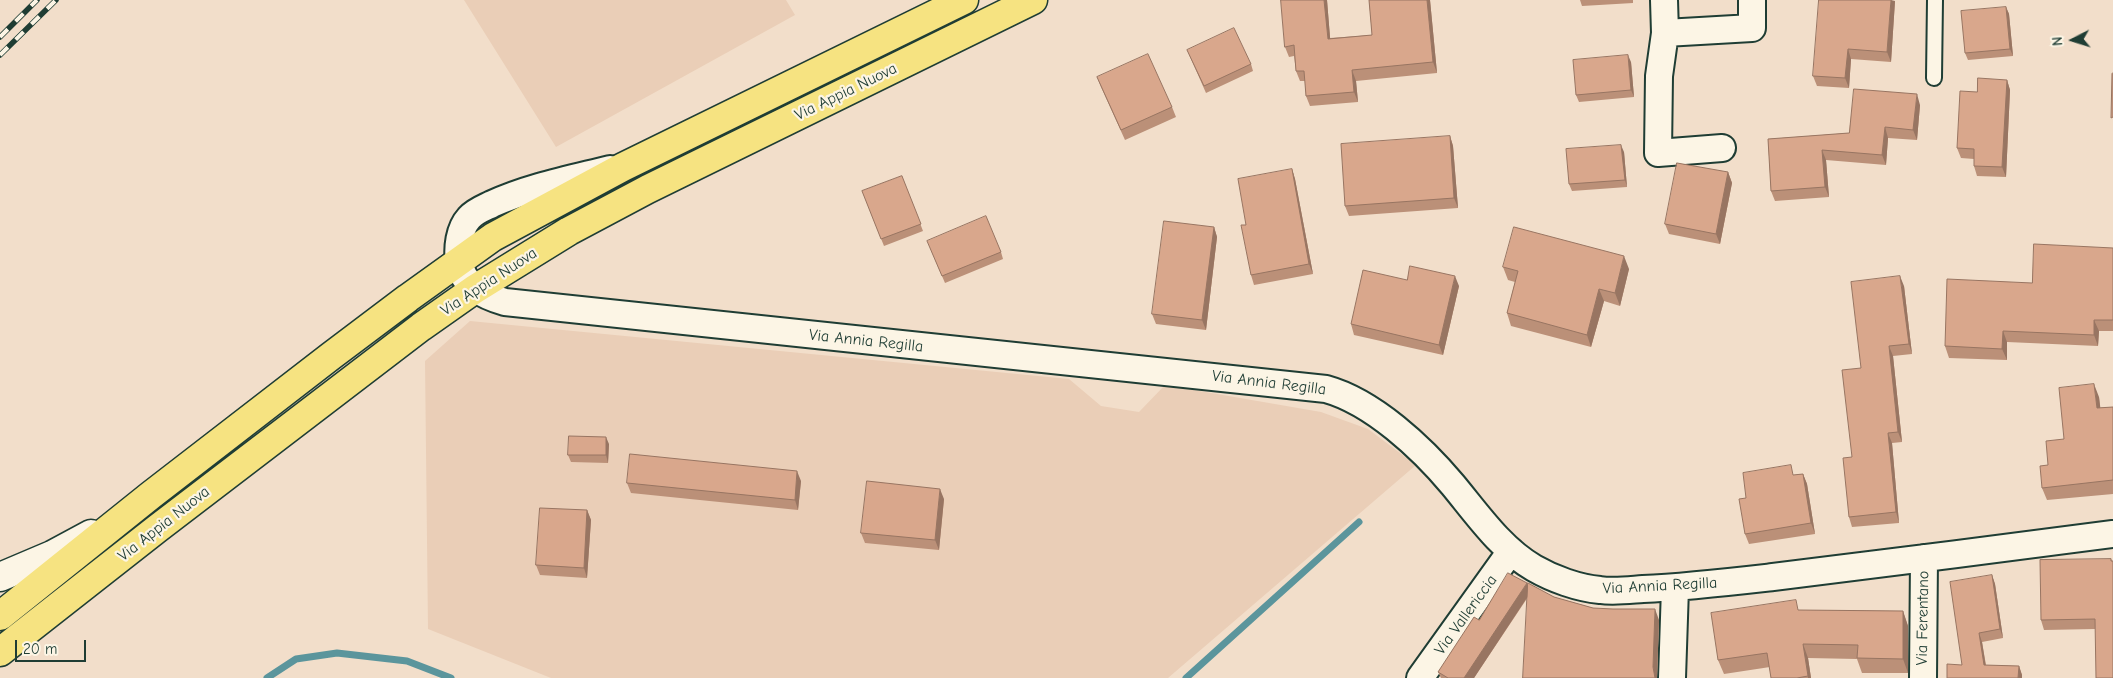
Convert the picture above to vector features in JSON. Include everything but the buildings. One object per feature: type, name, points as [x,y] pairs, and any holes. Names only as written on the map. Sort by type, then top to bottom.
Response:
[{"type":"main road","name":"Via Appia Nuova","points":[[0,616],[151,495],[408,298],[502,232],[623,166],[964,0]]},
{"type":"main road","name":"Via Appia Nuova","points":[[0,652],[158,528],[421,327],[475,289],[569,231],[648,189],[1033,0]]},
{"type":"main road","points":[[0,576],[31,564],[88,536],[151,495]]},
{"type":"street","points":[[1664,0],[1665,33],[1659,76],[1658,153],[1722,148]]},
{"type":"street","points":[[1665,33],[1752,28],[1752,0]]},
{"type":"street","points":[[459,261],[465,278],[475,289]]},
{"type":"street","name":"Via Annia Regilla","points":[[475,289],[488,297],[505,302],[1326,389],[1352,399],[1388,423],[1452,484],[1510,551],[1540,571],[1587,588],[1613,591],[1674,588],[2113,534]]},
{"type":"street","name":"Via Vallericcia","points":[[1420,678],[1510,551]]},
{"type":"street","name":"Via Ferentano","points":[[1922,678],[1924,558]]},
{"type":"street","points":[[1672,678],[1674,588]]},
{"type":"lane","points":[[1934,78],[1935,0]]},
{"type":"shaded area","points":[[464,0],[786,0],[795,15],[556,147]]},
{"type":"shaded area","points":[[470,321],[1069,379],[1101,406],[1139,412],[1165,385],[1321,412],[1368,429],[1416,465],[1168,678],[551,678],[428,629],[425,361]]},
{"type":"waterway","points":[[1186,678],[1359,522]]},
{"type":"waterway","points":[[267,678],[296,659],[337,653],[407,661],[451,678]]},
{"type":"railway","points":[[0,37],[37,0]]},
{"type":"railway","points":[[0,55],[56,0]]}]
